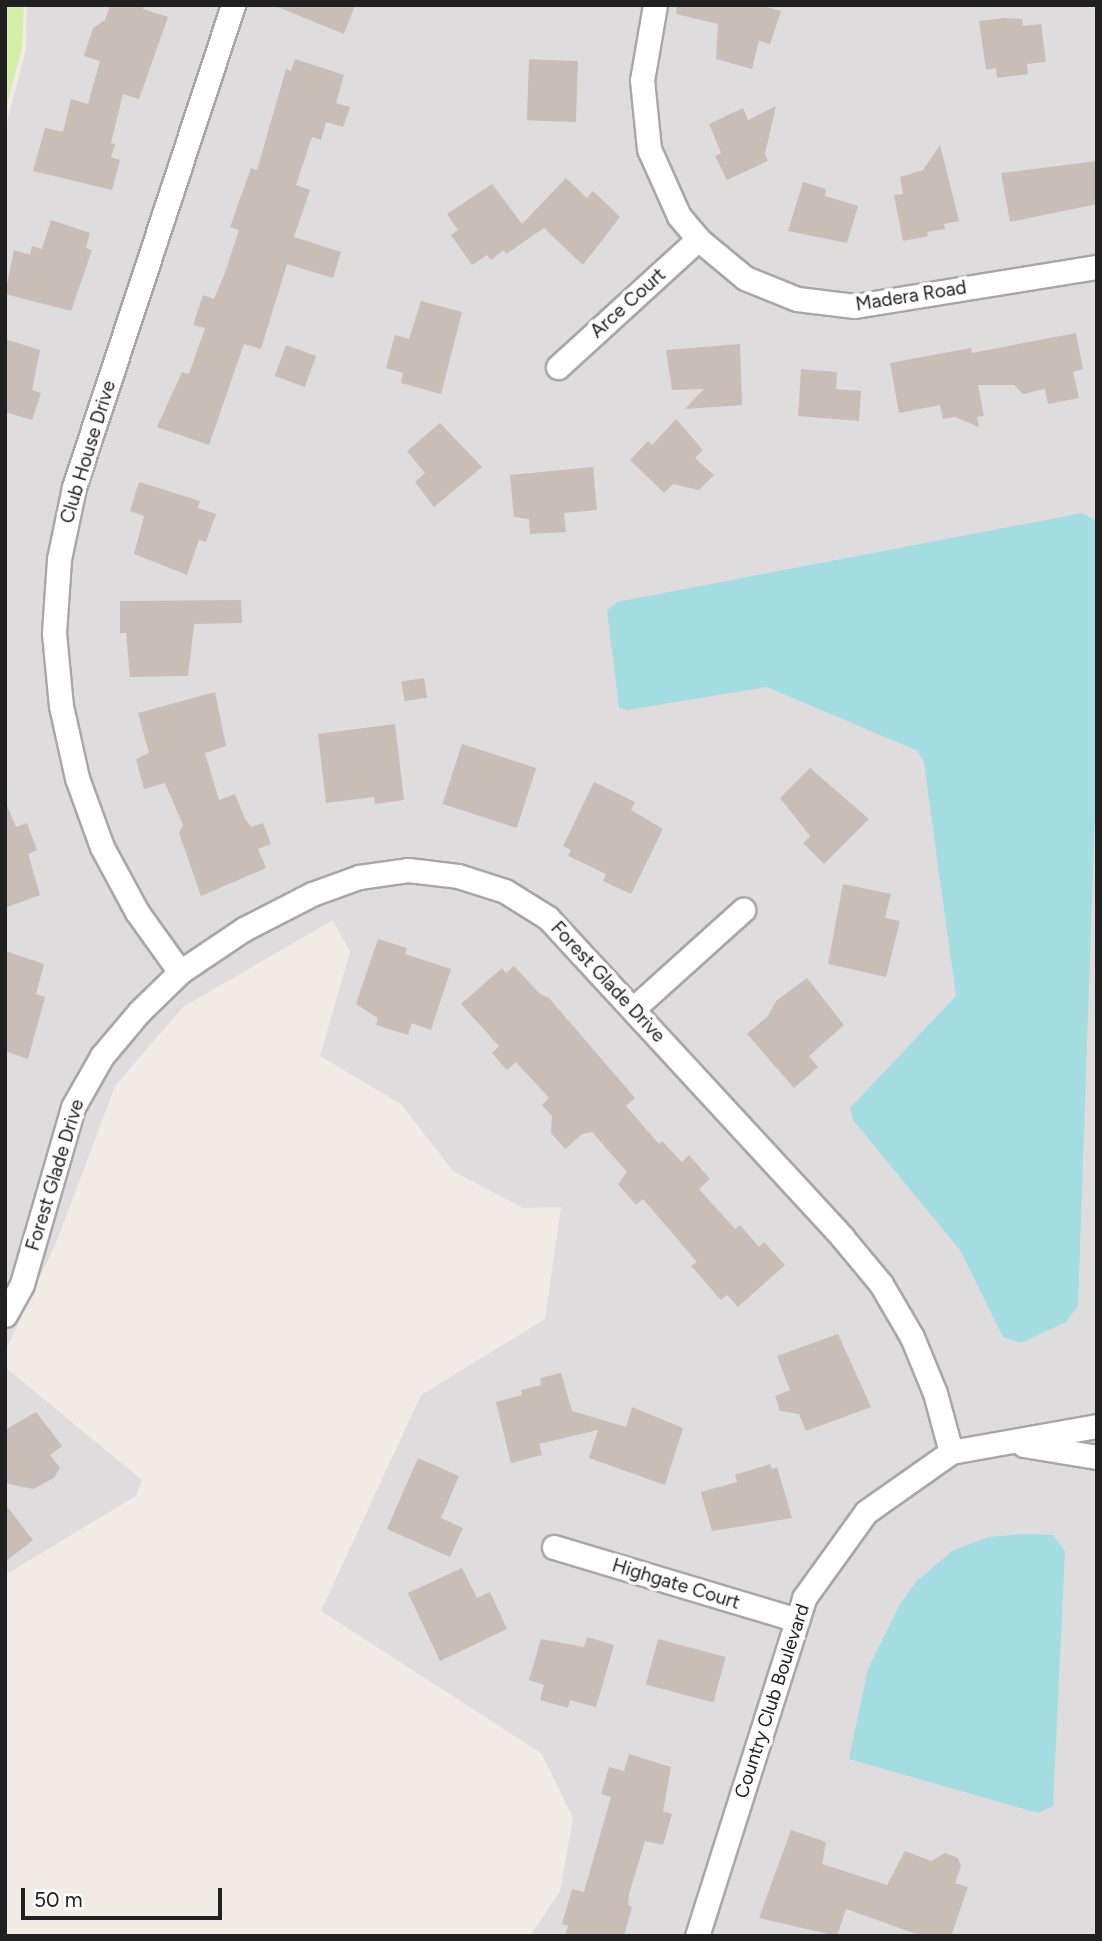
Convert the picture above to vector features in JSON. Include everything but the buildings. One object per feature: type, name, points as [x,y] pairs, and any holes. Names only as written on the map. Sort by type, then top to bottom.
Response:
[{"type":"street","name":"Club House Drive","points":[[180,972],[137,912],[102,847],[76,778],[61,706],[54,633],[59,559],[74,487],[233,5]]},
{"type":"street","name":"Madera Road","points":[[656,5],[644,51],[643,115],[662,186],[698,239],[745,278],[797,299],[833,306],[908,301],[1097,267]]},
{"type":"street","name":"Arce Court","points":[[558,367],[698,239]]},
{"type":"street","name":"Forest Glade Drive","points":[[5,1315],[22,1284],[73,1107],[102,1056],[180,972],[244,929],[312,894],[359,877],[408,870],[458,876],[505,891],[548,918],[634,1008],[881,1284],[921,1359],[951,1452]]},
{"type":"street","points":[[634,1008],[743,910]]},
{"type":"street","name":"Country Club Boulevard","points":[[697,1936],[804,1598],[866,1512],[951,1452],[1097,1426]]},
{"type":"street","name":"Country Club Boulevard","points":[[1004,1442],[1097,1457]]},
{"type":"street","name":"Highgate Court","points":[[554,1548],[797,1620]]},
{"type":"shaded area","points":[[27,5],[1097,5],[1097,1936],[530,1936],[560,1891],[573,1818],[541,1753],[321,1611],[421,1395],[545,1319],[561,1207],[523,1208],[453,1171],[401,1104],[320,1056],[350,952],[333,920],[183,1007],[115,1086],[56,1243],[5,1352],[5,129],[26,49]]},
{"type":"shaded area","points":[[5,1367],[142,1480],[136,1496],[5,1575]]},
{"type":"green space","points":[[5,5],[24,5],[22,48],[5,112]]},
{"type":"water","points":[[1082,513],[1097,521],[1097,754],[1078,1306],[1066,1322],[1021,1343],[1003,1337],[960,1250],[853,1120],[850,1108],[956,996],[924,763],[918,751],[767,687],[627,710],[619,707],[607,611],[617,602]]},
{"type":"water","points":[[1053,1535],[1065,1551],[1053,1806],[1038,1813],[849,1759],[868,1669],[900,1604],[916,1582],[952,1551],[989,1537]]}]
